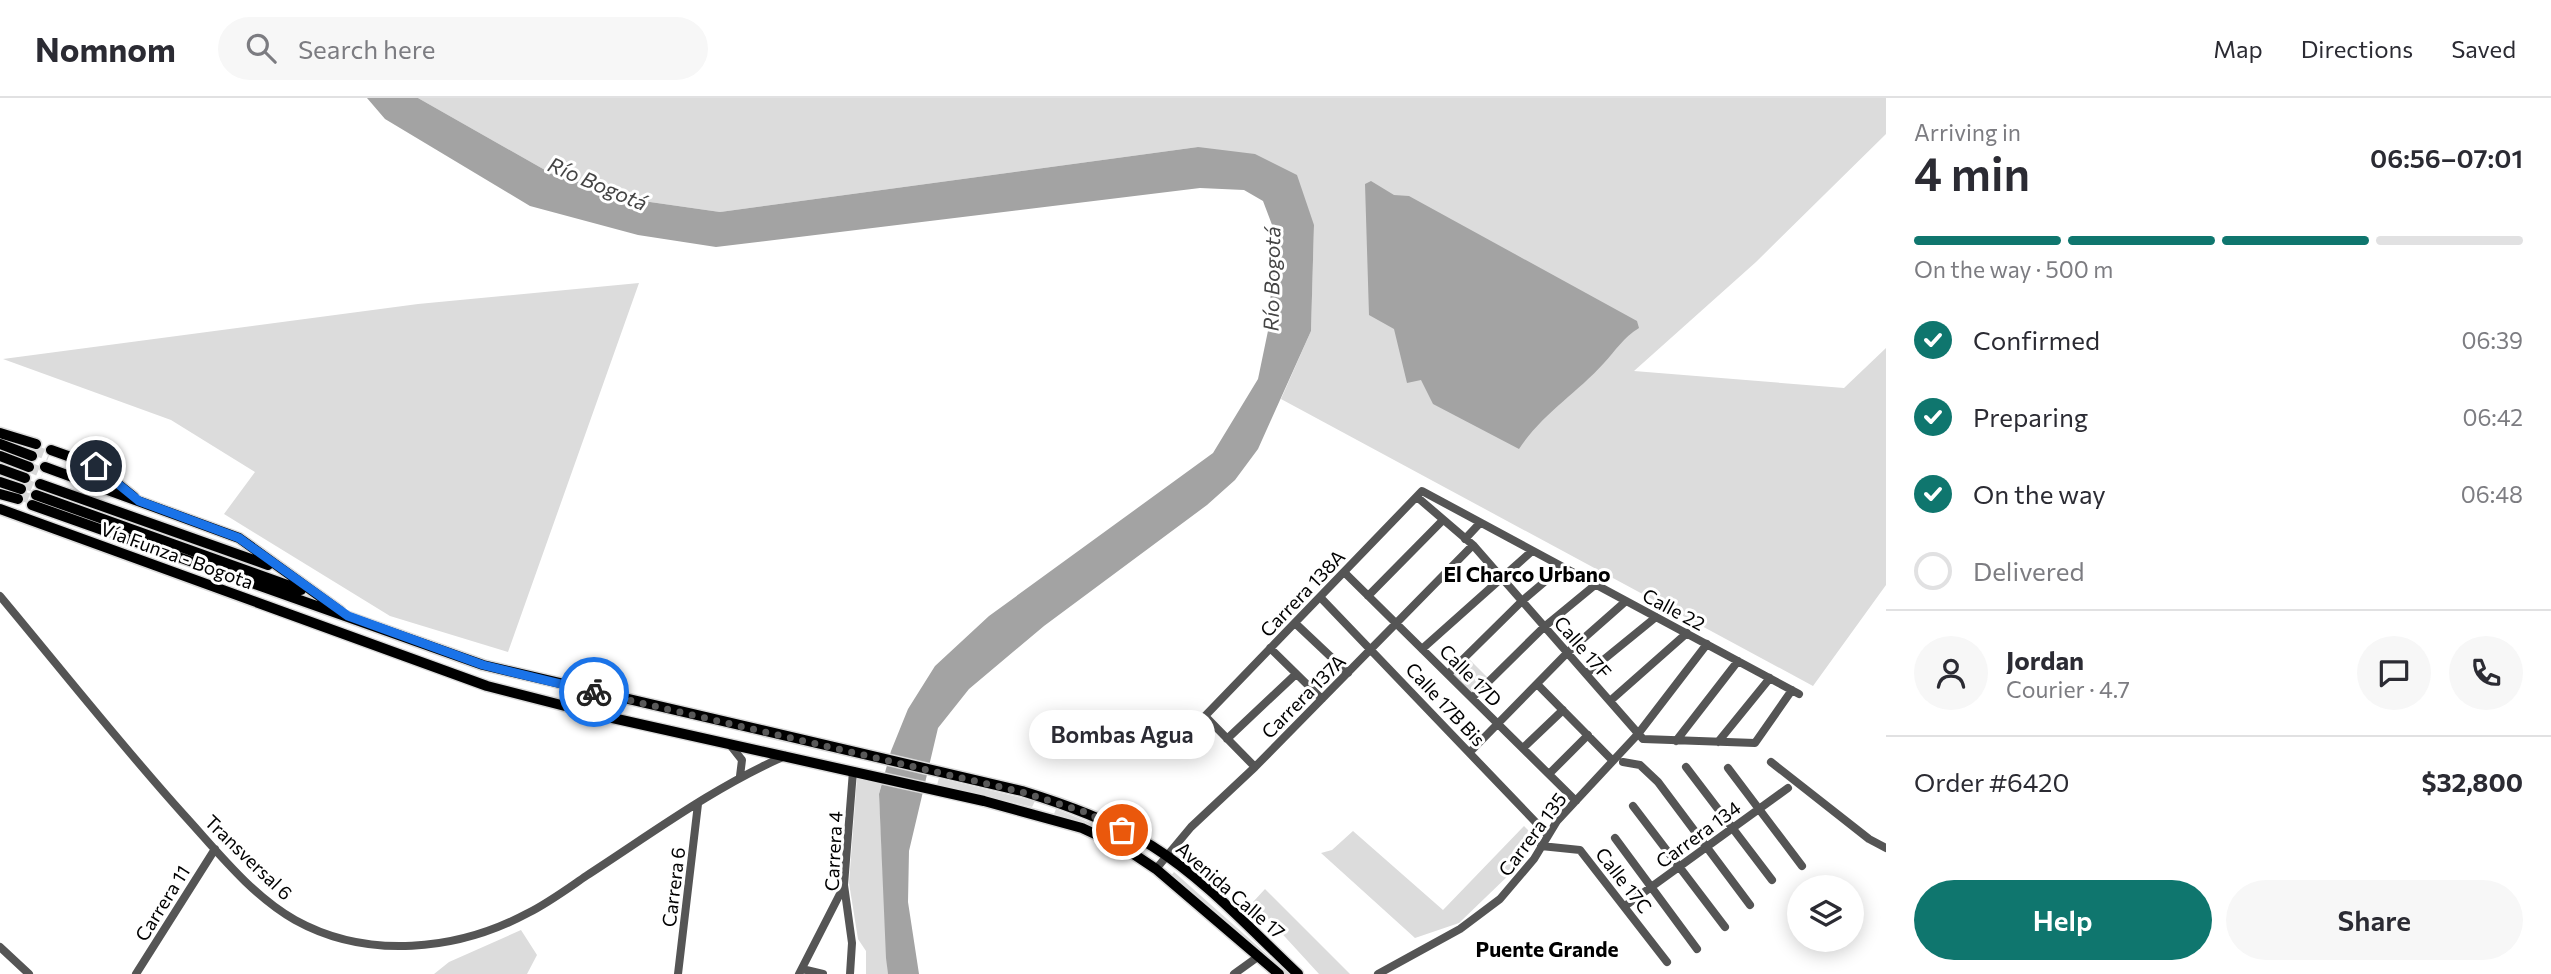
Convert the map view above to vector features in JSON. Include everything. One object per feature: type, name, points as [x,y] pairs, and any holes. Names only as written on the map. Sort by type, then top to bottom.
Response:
[{"type":"main road","points":[[0,435],[27,473]]},
{"type":"main road","points":[[0,444],[27,473]]},
{"type":"main road","points":[[0,450],[27,473]]},
{"type":"main road","points":[[0,457],[27,473]]},
{"type":"main road","points":[[0,463],[27,473]]},
{"type":"main road","points":[[42,478],[96,466],[139,501]]},
{"type":"main road","points":[[0,469],[27,473]]},
{"type":"main road","points":[[0,475],[27,473]]},
{"type":"main road","points":[[0,482],[27,473]]},
{"type":"main road","points":[[0,488],[27,473]]},
{"type":"main road","points":[[0,494],[27,473]]},
{"type":"main road","points":[[42,478],[139,501],[228,533],[348,616]]},
{"type":"main road","points":[[42,478],[247,545]]},
{"type":"main road","points":[[42,478],[262,557]]},
{"type":"main road","points":[[42,478],[280,570]]},
{"type":"main road","points":[[42,478],[295,580]]},
{"type":"main road","points":[[42,478],[317,595]]},
{"type":"main road","points":[[42,478],[337,609]]},
{"type":"main road","points":[[42,478],[348,616]]},
{"type":"main road","name":"Vía Funza - Bogota","points":[[0,509],[487,685],[536,699],[935,790]]},
{"type":"main road","name":"Avenida Calle 17","points":[[348,616],[483,665],[1050,800],[1122,830],[1167,856],[1217,897],[1298,974]]},
{"type":"main road","points":[[536,699],[542,680]]},
{"type":"main road","name":"Avenida Calle 17","points":[[935,790],[1045,817],[1109,839],[1156,869],[1279,974]]},
{"type":"main road","points":[[1045,817],[1050,800]]},
{"type":"street","name":"Calle 17F","points":[[1420,494],[1443,520],[1473,545],[1638,734]]},
{"type":"street","name":"Calle 22","points":[[1420,494],[1480,523],[1796,692],[1758,742],[1718,742]]},
{"type":"street","name":"Carrera 138A","points":[[1227,739],[1205,716],[1420,494]]},
{"type":"street","points":[[1368,596],[1443,520]]},
{"type":"street","points":[[1465,539],[1480,523]]},
{"type":"street","name":"Carrera 137A","points":[[1156,869],[1191,827],[1255,767],[1473,545]]},
{"type":"street","points":[[1422,649],[1532,551]]},
{"type":"street","points":[[1448,674],[1521,601],[1562,567]]},
{"type":"street","name":"Calle 17D","points":[[1344,572],[1576,801]]},
{"type":"street","points":[[1472,698],[1544,627],[1595,585]]},
{"type":"street","name":"Calle 17B Bis","points":[[1320,597],[1548,834]]},
{"type":"street","name":"Transversal 6","points":[[1,598],[135,760],[215,849],[265,899],[311,928],[374,944],[432,945],[470,937],[528,914],[740,776],[785,756]]},
{"type":"street","points":[[1470,752],[1567,653],[1626,601]]},
{"type":"street","points":[[1586,674],[1656,617]]},
{"type":"street","points":[[1295,623],[1348,673]]},
{"type":"street","points":[[1610,701],[1687,634]]},
{"type":"street","name":"Carrera 135","points":[[1378,974],[1453,934],[1487,911],[1513,885],[1548,834],[1638,734],[1707,645]]},
{"type":"street","points":[[1270,648],[1322,699]]},
{"type":"street","points":[[1676,741],[1738,661]]},
{"type":"street","points":[[1255,767],[1227,739],[1296,674]]},
{"type":"street","points":[[1638,734],[1643,739],[1718,742],[1770,678]]},
{"type":"street","points":[[1538,684],[1613,761]]},
{"type":"street","points":[[1523,748],[1563,710]]},
{"type":"street","points":[[1549,774],[1588,735]]},
{"type":"street","points":[[727,743],[741,755],[743,766],[740,776]]},
{"type":"street","points":[[1623,762],[1648,771],[1749,905]]},
{"type":"street","points":[[1771,762],[1869,839],[1886,848]]},
{"type":"street","points":[[1686,768],[1772,880]]},
{"type":"street","points":[[1728,768],[1802,866]]},
{"type":"street","name":"Carrera 4","points":[[850,974],[852,943],[845,885],[853,771]]},
{"type":"street","name":"Carrera 134","points":[[1625,906],[1788,788]]},
{"type":"street","name":"Carrera 6","points":[[678,974],[698,804]]},
{"type":"street","points":[[1633,806],[1725,928]]},
{"type":"street","points":[[1615,838],[1697,949]]},
{"type":"street","name":"Calle 17C","points":[[1541,846],[1580,850],[1667,962]]},
{"type":"street","name":"Carrera 11","points":[[136,974],[215,849]]},
{"type":"street","points":[[823,974],[800,971],[845,885]]},
{"type":"street","points":[[0,947],[29,974]]},
{"type":"street","points":[[1234,974],[1259,956]]},
{"type":"shaded area","points":[[367,98],[418,98],[552,174],[643,201],[720,212],[1198,147],[1255,154],[1297,175],[1314,225],[1311,331],[1258,449],[1235,480],[1207,505],[1044,626],[969,689],[938,728],[909,851],[908,902],[919,974],[888,974],[879,794],[891,751],[908,709],[935,666],[989,616],[1213,453],[1258,379],[1269,326],[1274,230],[1263,201],[1244,190],[1200,188],[716,247],[638,235],[530,206],[385,119]]},
{"type":"shaded area","points":[[418,98],[1886,98],[1886,134],[1756,262],[1634,371],[1844,388],[1886,348],[1886,585],[1813,686],[1281,399],[1311,331],[1314,225],[1198,147],[720,212],[643,201],[552,174]]},
{"type":"shaded area","points":[[1371,181],[1394,195],[1409,196],[1637,321],[1639,328],[1538,425],[1519,449],[1433,404],[1421,380],[1407,383],[1394,329],[1369,315],[1365,184]]},
{"type":"shaded area","points":[[639,283],[508,652],[390,616],[224,514],[255,472],[171,420],[3,359],[418,304]]},
{"type":"shaded area","points":[[1468,658],[1488,678],[1472,695],[1452,675]]},
{"type":"shaded area","points":[[857,777],[882,782],[879,794],[888,974],[866,974],[866,951],[858,939],[849,883]]},
{"type":"shaded area","points":[[939,778],[1035,801],[1032,807],[937,785]]},
{"type":"shaded area","points":[[1056,809],[1116,833],[1115,836],[1054,814]]},
{"type":"shaded area","points":[[1524,826],[1535,837],[1512,872],[1459,923],[1415,938],[1321,853],[1332,850],[1353,831],[1443,910]]},
{"type":"shaded area","points":[[1174,872],[1289,974],[1283,974],[1170,877]]},
{"type":"shaded area","points":[[1265,889],[1350,974],[1319,974],[1253,902]]},
{"type":"shaded area","points":[[521,930],[537,955],[527,974],[434,974],[449,962]]},
{"type":"tunnel","points":[[34,450],[49,456]]},
{"type":"tunnel","points":[[29,467],[43,473]]},
{"type":"tunnel","points":[[23,483],[38,489]]},
{"type":"tunnel","points":[[19,495],[34,500]]},
{"type":"way so far","points":[[594,692],[1022,792],[1085,812],[1122,830]]},
{"type":"place","name":"Bombas Agua","points":[[1122,830]]},
{"type":"district","name":"El Charco Urbano","points":[[1527,573]]},
{"type":"district","name":"Puente Grande","points":[[1547,948]]},
{"type":"route","points":[[96,466],[108,473],[139,501],[239,538],[348,616],[483,665],[594,692]]},
{"type":"water label","name":"Río Bogotá","points":[[598,183]]},
{"type":"water label","name":"Río Bogotá","points":[[1271,279]]}]
